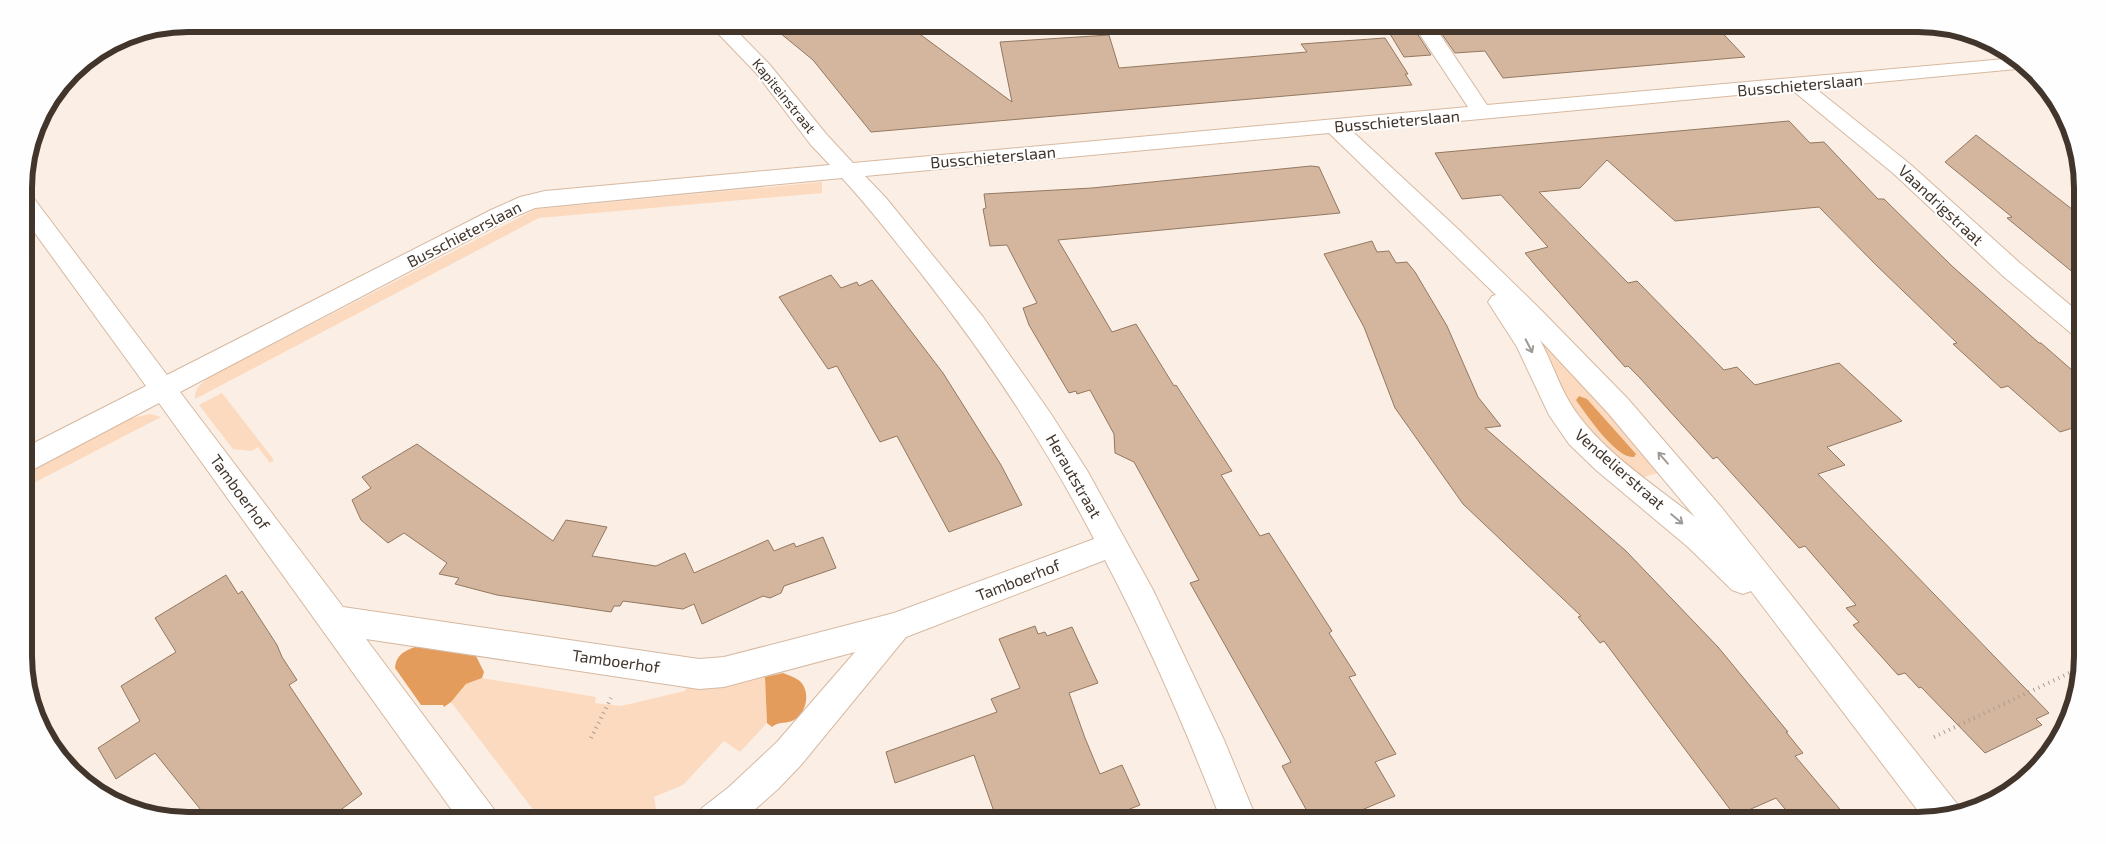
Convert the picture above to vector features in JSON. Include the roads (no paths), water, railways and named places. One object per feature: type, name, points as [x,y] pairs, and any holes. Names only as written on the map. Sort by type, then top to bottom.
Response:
[{"type":"street","name":"Kapiteinstraat","points":[[726,32],[764,69],[819,140],[848,170]]},
{"type":"street","points":[[1429,32],[1482,113]]},
{"type":"street","name":"Busschieterslaan","points":[[32,457],[528,202],[562,196],[1798,85],[2011,64]]},
{"type":"street","name":"Vaandrigstraat","points":[[1798,85],[1902,169],[2006,264],[2074,322]]},
{"type":"street","name":"Vendelierstraat","points":[[1334,126],[1450,235],[1551,335],[1618,406],[1688,487],[1940,810]]},
{"type":"street","name":"Herautstraat","points":[[848,170],[878,203],[974,324],[1008,370],[1078,480],[1178,675],[1235,811]]},
{"type":"street","name":"Tamboerhof","points":[[33,213],[164,388],[474,812]]},
{"type":"street","name":"Vendelierstraat","points":[[1450,235],[1483,276],[1514,320],[1529,344],[1559,408],[1579,436],[1606,462],[1699,538],[1813,647]]},
{"type":"street","name":"Tamboerhof","points":[[334,620],[699,674],[724,672],[894,626],[1112,545]]},
{"type":"street","points":[[725,812],[756,786],[790,753],[894,626]]}]
